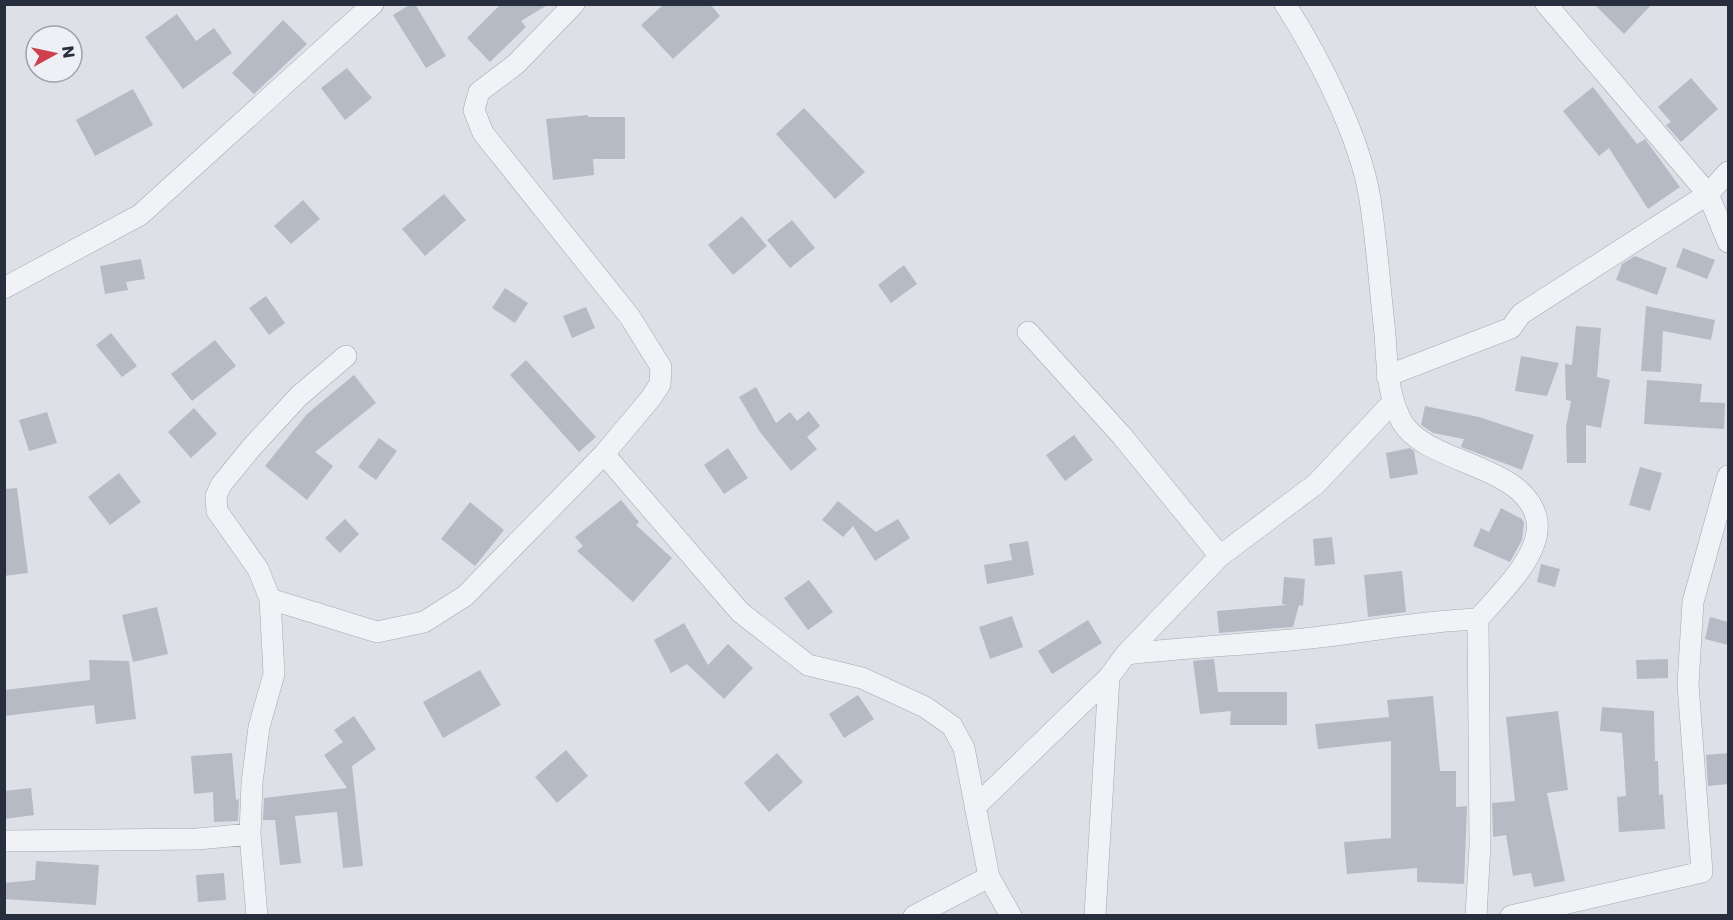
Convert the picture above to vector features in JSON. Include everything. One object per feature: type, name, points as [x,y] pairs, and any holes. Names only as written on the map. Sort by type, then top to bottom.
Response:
[{"type":"street","points":[[4,288],[140,215],[373,4]]},
{"type":"street","points":[[270,599],[376,632],[424,622],[465,596],[604,454],[660,384],[661,367],[630,317],[483,133],[474,110],[479,92],[516,64],[574,4]]},
{"type":"street","points":[[1285,4],[1332,90],[1365,176],[1379,280],[1387,376],[1393,402],[1401,422],[1415,435],[1448,456],[1496,475],[1522,493],[1537,520],[1536,541],[1515,578],[1478,619],[1480,845],[1476,915]]},
{"type":"street","points":[[1546,4],[1708,194],[1728,242]]},
{"type":"street","points":[[1387,376],[1511,328],[1521,314],[1708,194],[1728,172]]},
{"type":"street","points":[[1028,332],[1122,436],[1220,556]]},
{"type":"street","points":[[258,915],[250,834],[252,783],[259,727],[274,674],[270,599],[258,569],[217,511],[216,496],[221,485],[251,448],[298,396],[346,356]]},
{"type":"street","points":[[975,807],[1109,677],[1126,654],[1220,556],[1316,484],[1393,402]]},
{"type":"street","points":[[604,454],[740,612],[808,666],[862,678],[925,707],[952,726],[964,748],[989,877],[1011,915]]},
{"type":"street","points":[[1511,915],[1702,872],[1688,684],[1693,602],[1728,476]]},
{"type":"street","points":[[1126,654],[1252,641],[1291,640],[1436,620],[1478,619]]},
{"type":"street","points":[[1095,915],[1109,677]]},
{"type":"street","points":[[4,841],[198,839],[250,834]]},
{"type":"street","points":[[914,915],[989,877]]},
{"type":"building","points":[[415,4],[446,56],[426,68],[393,15]]},
{"type":"building","points":[[501,4],[549,4],[521,21],[526,27],[490,62],[467,38]]},
{"type":"building","points":[[664,4],[710,4],[720,16],[673,59],[641,25]]},
{"type":"building","points":[[1594,4],[1652,4],[1624,34]]},
{"type":"building","points":[[177,14],[196,41],[214,28],[232,53],[183,89],[145,37]]},
{"type":"building","points":[[283,20],[307,44],[254,94],[232,73]]},
{"type":"building","points":[[347,68],[372,98],[345,120],[321,88]]},
{"type":"building","points":[[1691,78],[1718,109],[1681,142],[1666,125],[1671,122],[1658,107]]},
{"type":"building","points":[[1593,87],[1637,144],[1645,139],[1680,187],[1648,209],[1609,148],[1599,156],[1563,111]]},
{"type":"building","points":[[133,89],[153,125],[95,156],[76,120]]},
{"type":"building","points":[[804,108],[865,172],[835,199],[776,134]]},
{"type":"building","points":[[588,115],[588,117],[625,117],[625,159],[593,159],[594,175],[553,180],[546,119]]},
{"type":"building","points":[[444,194],[466,220],[425,256],[402,229]]},
{"type":"building","points":[[303,200],[320,219],[291,244],[274,226]]},
{"type":"building","points":[[742,216],[767,246],[733,275],[708,245]]},
{"type":"building","points":[[792,220],[815,248],[790,268],[767,240]]},
{"type":"building","points":[[1683,248],[1715,260],[1707,279],[1676,267]]},
{"type":"building","points":[[1635,256],[1667,268],[1657,295],[1616,280],[1622,264]]},
{"type":"building","points":[[141,259],[145,279],[126,282],[128,290],[105,294],[100,266]]},
{"type":"building","points":[[904,265],[917,284],[891,303],[878,285]]},
{"type":"building","points":[[505,288],[528,303],[515,323],[492,308]]},
{"type":"building","points":[[266,296],[285,323],[269,335],[249,308]]},
{"type":"building","points":[[1646,306],[1715,320],[1711,340],[1663,331],[1661,372],[1641,371]]},
{"type":"building","points":[[586,307],[595,328],[572,338],[563,316]]},
{"type":"building","points":[[1576,326],[1601,328],[1597,377],[1610,380],[1601,428],[1586,425],[1586,463],[1567,463],[1566,427],[1571,401],[1566,400],[1565,364],[1572,365]]},
{"type":"building","points":[[111,333],[137,366],[122,377],[96,345]]},
{"type":"building","points":[[215,340],[236,366],[192,401],[171,374]]},
{"type":"building","points":[[1521,356],[1559,363],[1547,396],[1515,391]]},
{"type":"building","points":[[526,360],[596,437],[579,452],[510,375]]},
{"type":"building","points":[[354,375],[376,403],[315,452],[333,466],[307,500],[265,466],[307,414]]},
{"type":"building","points":[[1647,380],[1702,384],[1700,402],[1725,403],[1724,429],[1644,424]]},
{"type":"building","points":[[756,387],[776,423],[790,412],[797,421],[809,411],[820,426],[807,437],[817,449],[791,471],[760,432],[739,397]]},
{"type":"building","points":[[1425,406],[1479,417],[1534,435],[1522,470],[1461,447],[1464,439],[1433,433],[1421,425]]},
{"type":"building","points":[[194,408],[217,434],[191,458],[168,432]]},
{"type":"building","points":[[47,412],[57,443],[29,451],[19,420]]},
{"type":"building","points":[[1074,435],[1093,460],[1065,481],[1046,455]]},
{"type":"building","points":[[379,438],[397,451],[376,480],[358,467]]},
{"type":"building","points":[[728,448],[748,478],[724,494],[704,465]]},
{"type":"building","points":[[1410,448],[1414,451],[1418,474],[1390,479],[1386,453]]},
{"type":"building","points":[[1640,467],[1662,473],[1650,511],[1629,505]]},
{"type":"building","points":[[119,473],[141,502],[110,525],[88,497]]},
{"type":"building","points":[[17,488],[28,573],[4,576],[4,489]]},
{"type":"building","points":[[621,500],[639,522],[636,525],[672,558],[633,602],[577,551],[583,546],[575,537]]},
{"type":"building","points":[[838,501],[876,532],[898,519],[910,538],[875,561],[853,526],[843,537],[822,520]]},
{"type":"building","points":[[470,502],[504,530],[475,566],[441,539]]},
{"type":"building","points":[[1501,508],[1522,519],[1524,523],[1522,540],[1510,562],[1473,546],[1481,528],[1489,532]]},
{"type":"building","points":[[345,519],[359,534],[340,553],[325,538]]},
{"type":"building","points":[[1332,537],[1335,564],[1315,566],[1313,539]]},
{"type":"building","points":[[1028,541],[1034,575],[987,584],[984,565],[1012,560],[1009,544]]},
{"type":"building","points":[[1541,564],[1560,569],[1555,587],[1537,582]]},
{"type":"building","points":[[1402,571],[1406,612],[1368,617],[1364,575]]},
{"type":"building","points":[[1284,577],[1305,579],[1303,606],[1299,605],[1293,627],[1219,633],[1217,611],[1287,605],[1282,604]]},
{"type":"building","points":[[809,580],[833,612],[808,630],[784,598]]},
{"type":"building","points":[[157,607],[168,654],[133,662],[122,615]]},
{"type":"building","points":[[1012,616],[1023,647],[990,659],[979,627]]},
{"type":"building","points":[[1710,617],[1728,622],[1728,645],[1705,639]]},
{"type":"building","points":[[1088,620],[1102,643],[1052,674],[1038,651]]},
{"type":"building","points":[[684,623],[708,665],[728,644],[753,668],[724,699],[687,664],[671,673],[654,640]]},
{"type":"building","points":[[1214,659],[1218,692],[1287,692],[1287,725],[1230,725],[1231,711],[1200,714],[1193,661]]},
{"type":"building","points":[[1668,659],[1668,678],[1637,679],[1636,660]]},
{"type":"building","points":[[89,660],[129,661],[136,719],[96,724],[94,705],[4,716],[4,690],[90,680]]},
{"type":"building","points":[[480,670],[501,705],[443,738],[423,702]]},
{"type":"building","points":[[858,695],[874,719],[844,738],[829,714]]},
{"type":"building","points":[[1433,696],[1440,771],[1456,771],[1456,807],[1467,806],[1464,884],[1417,882],[1417,868],[1347,874],[1344,842],[1391,838],[1391,741],[1318,749],[1315,724],[1389,717],[1387,700]]},
{"type":"building","points":[[1602,707],[1654,711],[1655,761],[1658,761],[1659,795],[1663,794],[1665,829],[1619,832],[1617,797],[1626,796],[1622,733],[1600,731]]},
{"type":"building","points":[[1558,711],[1568,790],[1547,793],[1565,881],[1534,887],[1531,873],[1513,876],[1506,835],[1493,837],[1492,803],[1515,801],[1506,717]]},
{"type":"building","points":[[354,716],[376,749],[352,766],[363,866],[343,868],[337,812],[295,816],[301,863],[280,865],[275,820],[263,820],[264,798],[347,788],[324,755],[343,742],[334,730]]},
{"type":"building","points":[[566,750],[588,776],[557,803],[535,777]]},
{"type":"building","points":[[232,753],[236,800],[239,799],[238,821],[214,822],[213,792],[194,794],[191,756]]},
{"type":"building","points":[[777,753],[803,782],[769,812],[744,783]]},
{"type":"building","points":[[1728,753],[1728,784],[1708,786],[1706,755]]},
{"type":"building","points":[[31,788],[34,815],[4,819],[4,791]]},
{"type":"building","points":[[36,861],[99,865],[96,905],[4,899],[4,883],[35,880]]},
{"type":"building","points":[[224,873],[226,900],[198,902],[196,875]]}]
